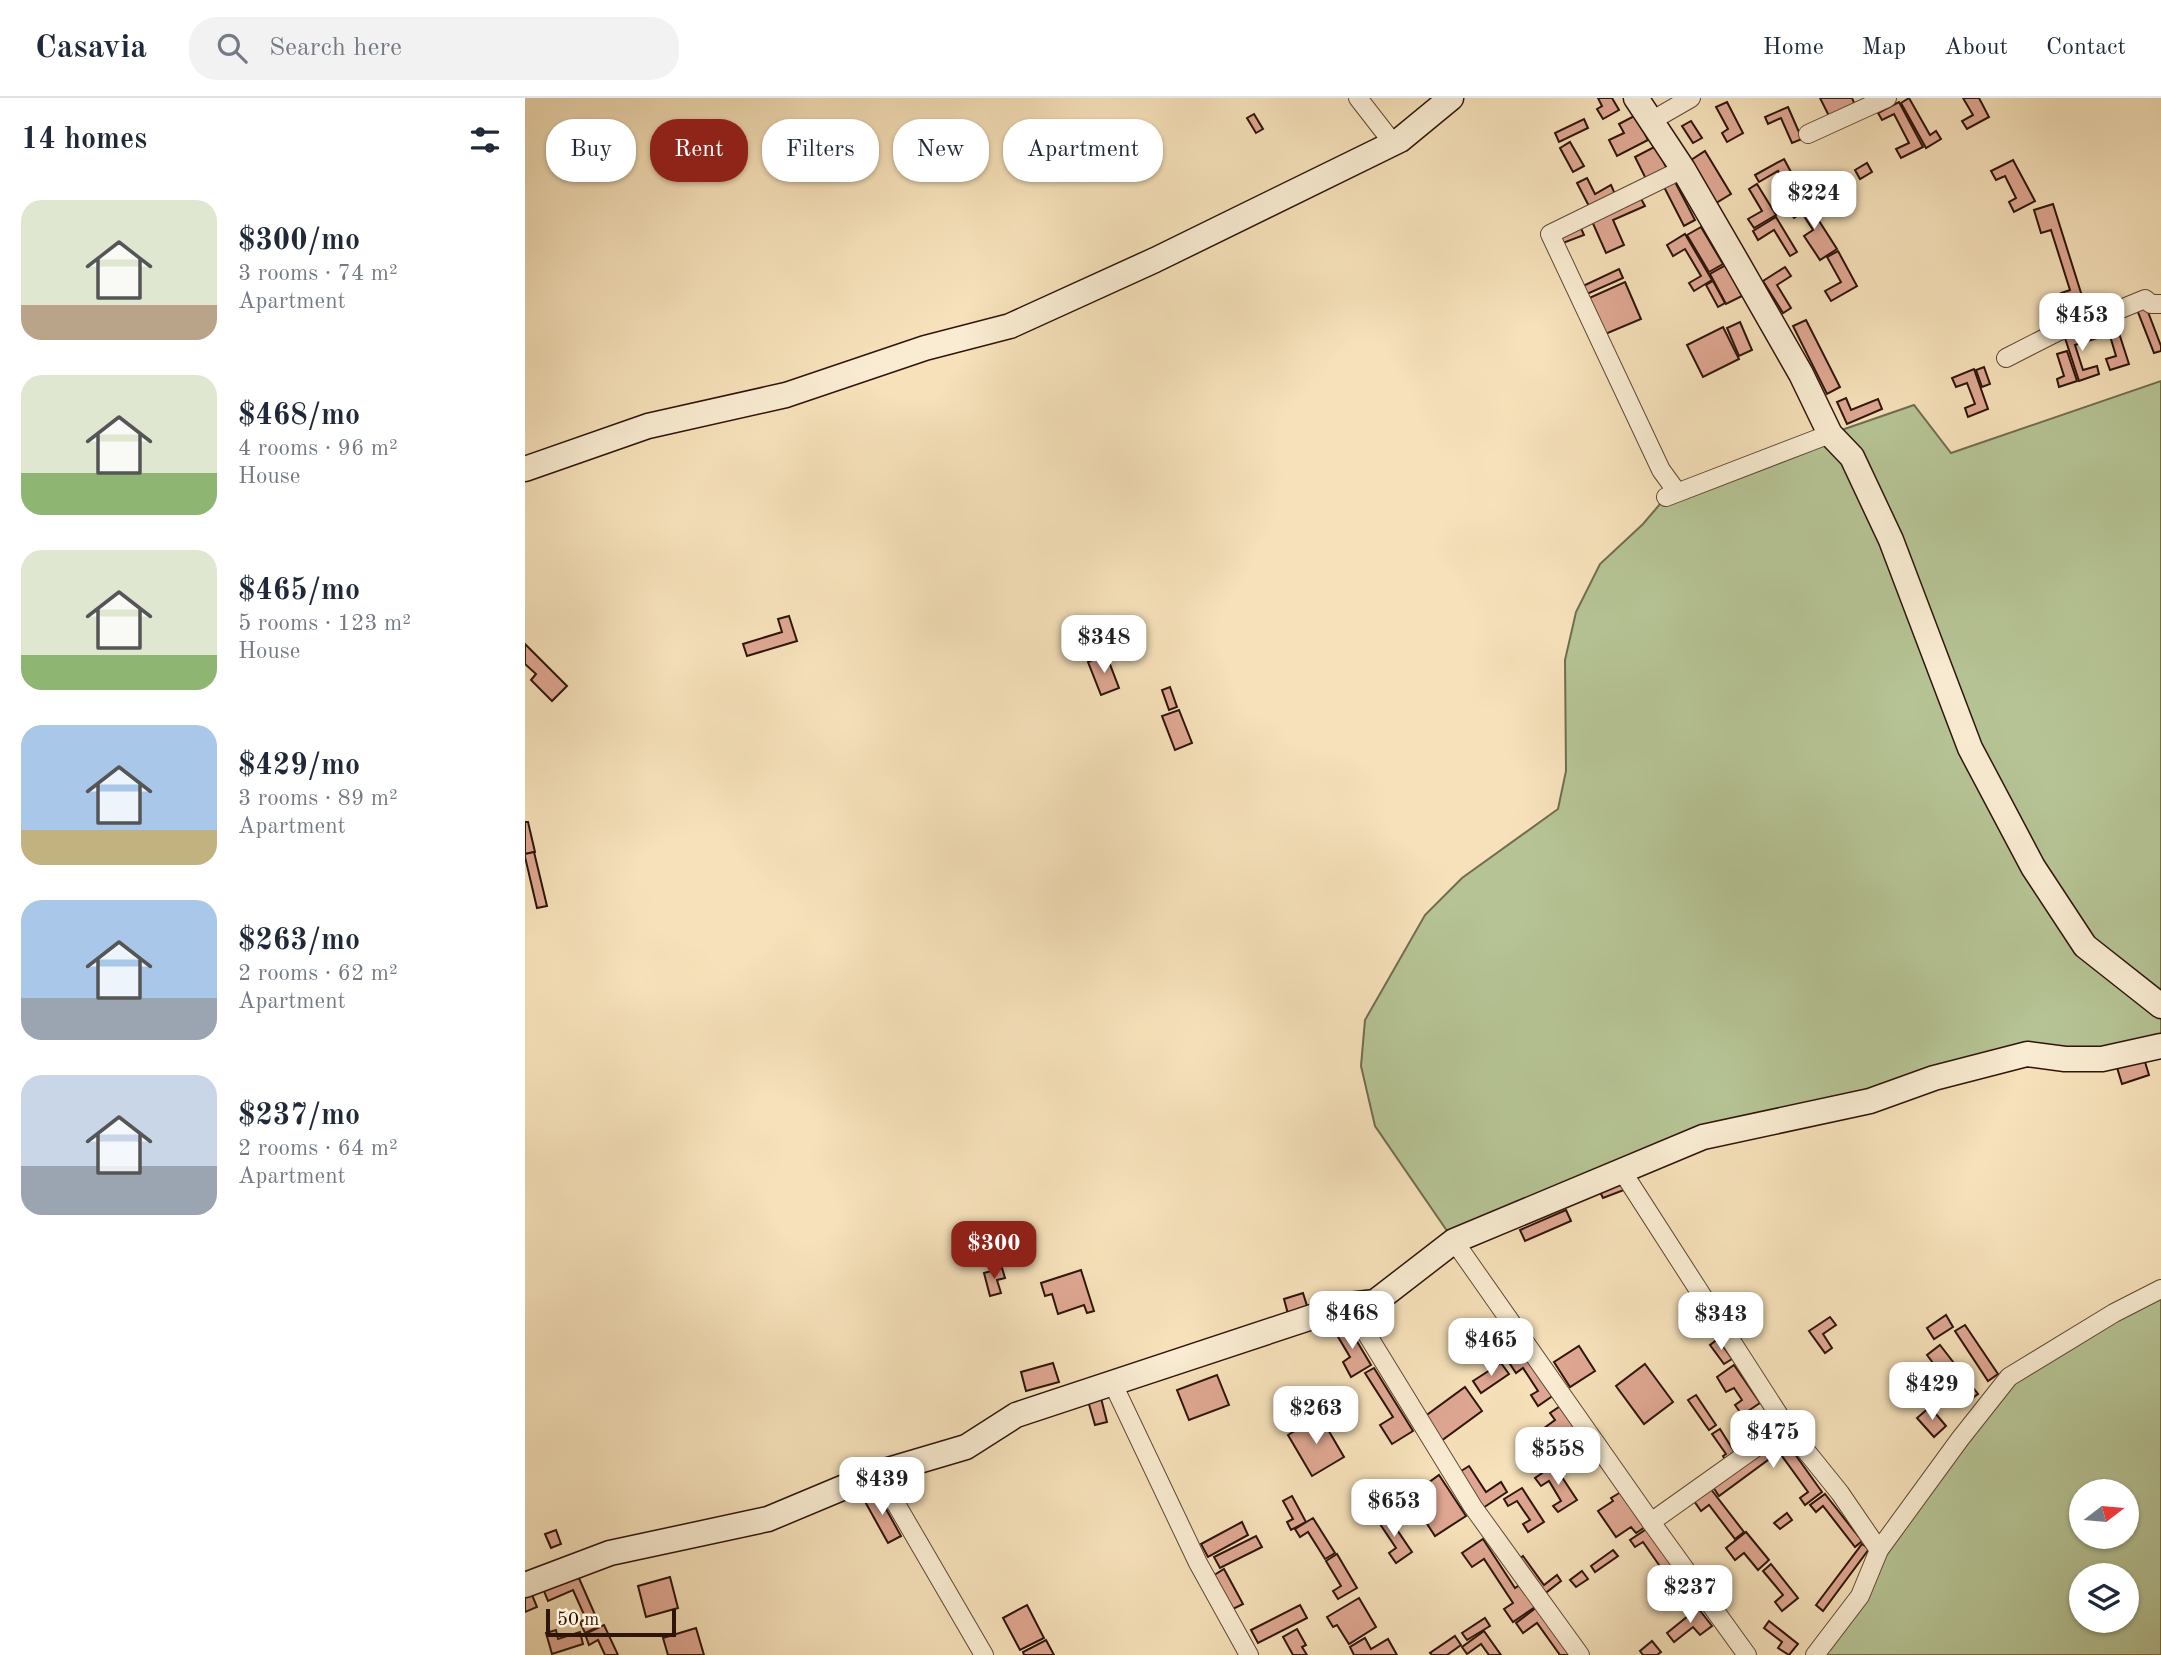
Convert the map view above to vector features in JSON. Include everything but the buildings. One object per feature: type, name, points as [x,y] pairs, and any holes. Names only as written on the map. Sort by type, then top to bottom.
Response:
[{"type":"street","points":[[1357,98],[1393,143]]},
{"type":"street","points":[[525,470],[648,426],[786,395],[926,348],[1010,326],[1155,260],[1393,143],[1451,98]]},
{"type":"street","points":[[1636,98],[1683,169],[1801,374],[1830,434],[1852,457],[1891,540],[1970,748],[2033,867],[2085,946],[2161,1006]]},
{"type":"street","points":[[1651,121],[1691,98]]},
{"type":"street","points":[[1808,134],[1887,98]]},
{"type":"street","points":[[1683,169],[1550,234],[1671,495],[1830,434]]},
{"type":"street","points":[[2006,358],[2057,332],[2145,299],[2161,304]]},
{"type":"street","points":[[525,1585],[611,1553],[768,1519],[878,1473],[966,1447],[1016,1415],[1349,1306],[1375,1302],[1454,1241],[1703,1138],[1870,1101],[1934,1078],[2027,1054],[2065,1059],[2102,1059],[2161,1046]]},
{"type":"street","points":[[1622,1171],[1786,1426],[1840,1493],[1879,1550]]},
{"type":"street","points":[[1454,1241],[1747,1655]]},
{"type":"street","points":[[1815,1655],[1860,1596],[1879,1550],[1959,1439],[2009,1377],[2114,1313],[2161,1289]]},
{"type":"street","points":[[1349,1306],[1473,1507],[1580,1655]]},
{"type":"street","points":[[1113,1384],[1198,1563],[1249,1655]]},
{"type":"street","points":[[1651,1522],[1786,1426]]},
{"type":"street","points":[[878,1473],[984,1655]]},
{"type":"green space","points":[[2161,381],[2161,1046],[2027,1054],[1767,1122],[1454,1241],[1375,1126],[1361,1066],[1365,1020],[1425,915],[1462,878],[1558,809],[1566,771],[1565,660],[1576,612],[1600,564],[1643,524],[1666,497],[1914,405],[1951,453]]},
{"type":"green space","points":[[2161,1289],[2161,1655],[1815,1655],[1879,1550],[2009,1377]]}]
